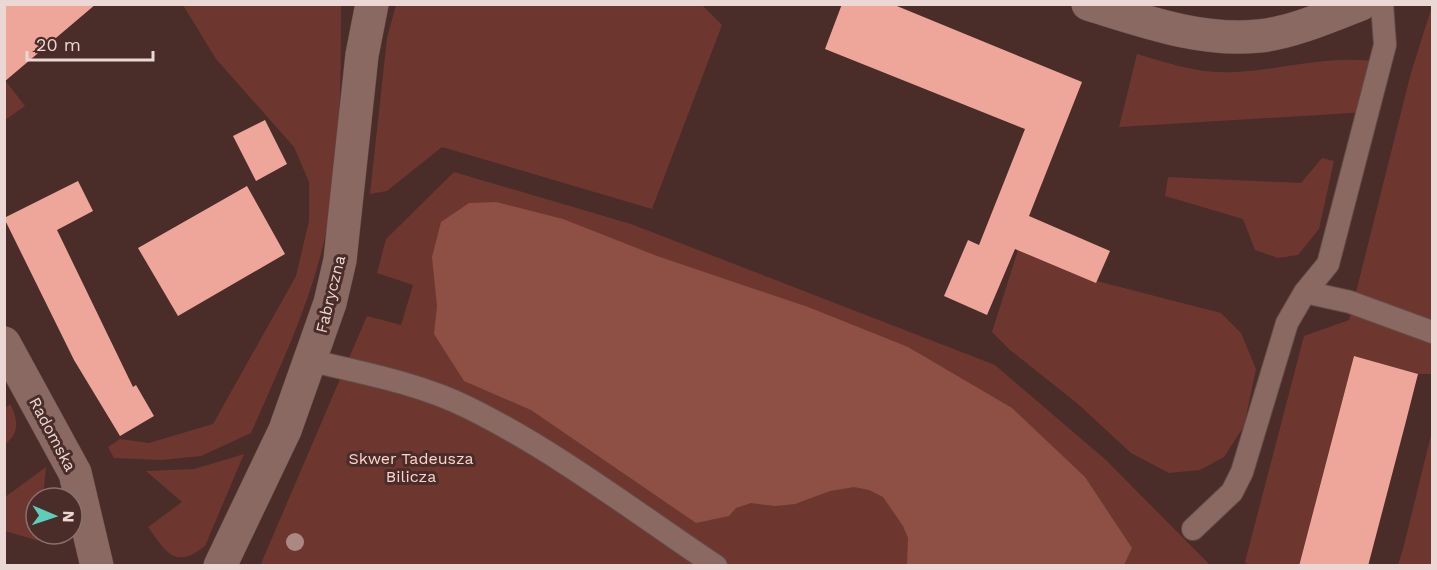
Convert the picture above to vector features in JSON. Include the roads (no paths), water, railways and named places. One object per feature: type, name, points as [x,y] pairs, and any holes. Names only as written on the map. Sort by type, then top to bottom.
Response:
[{"type":"street","name":"Fabryczna","points":[[220,566],[285,430],[312,361],[340,260],[362,55],[372,4]]},
{"type":"street","points":[[1088,4],[1192,33],[1226,38],[1262,36],[1289,30],[1361,4]]},
{"type":"street","name":"Radomska","points":[[4,343],[75,474],[97,566]]},
{"type":"lane","points":[[1193,529],[1232,492],[1242,472],[1287,323],[1305,292],[1328,264],[1385,45],[1383,4]]},
{"type":"lane","points":[[1305,292],[1350,302],[1432,332]]},
{"type":"lane","points":[[312,361],[402,384],[469,408],[538,447],[716,566]]},
{"type":"park label","name":"Skwer Tadeusza Bilicza","points":[[411,467]]}]
